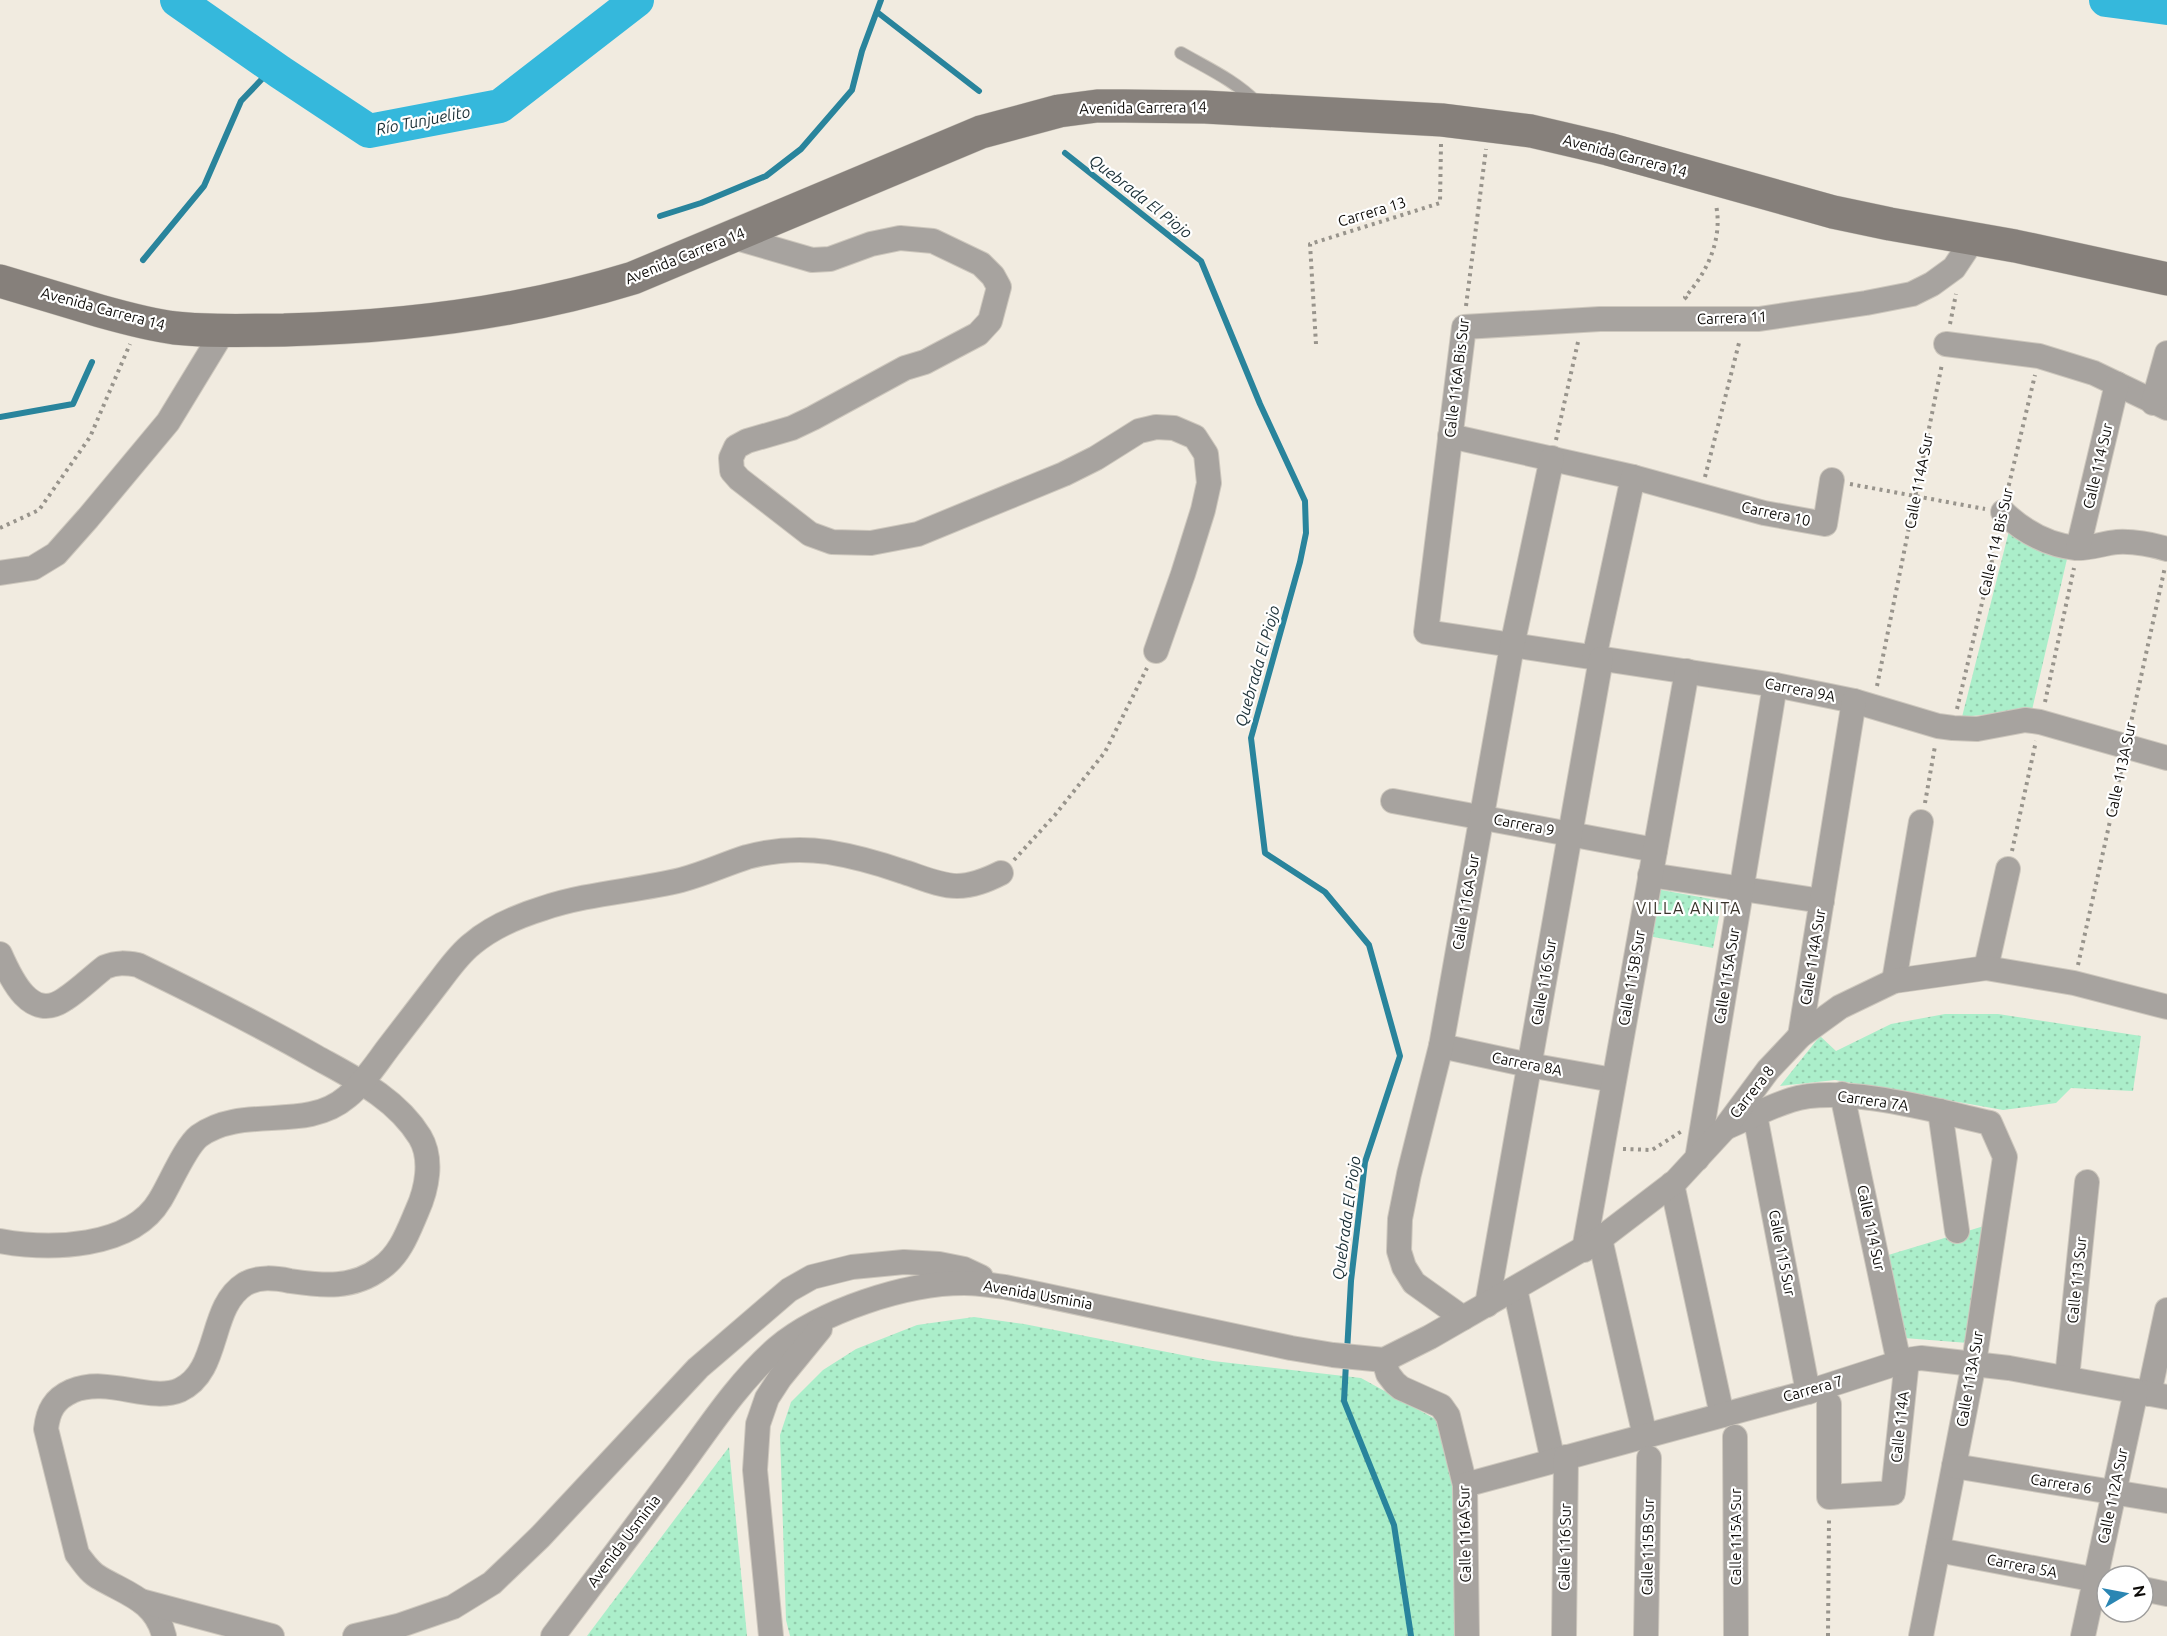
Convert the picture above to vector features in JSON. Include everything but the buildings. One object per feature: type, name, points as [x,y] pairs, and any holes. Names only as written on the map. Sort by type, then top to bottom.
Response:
[{"type":"main road","name":"Avenida Carrera 14","points":[[0,281],[139,322],[175,328],[305,329],[402,323],[463,316],[543,302],[633,278],[981,132],[1059,111],[1097,106],[1205,107],[1442,120],[1489,125],[1571,140],[1703,178],[1969,246],[2167,279]]},
{"type":"street","points":[[733,237],[812,260],[830,259],[871,244],[900,237],[933,241],[981,264],[993,276],[999,287],[990,321],[978,334],[925,362],[905,368],[792,428],[747,441],[736,447],[731,458],[732,471],[749,489],[810,534],[832,542],[850,543],[893,540],[918,534],[1064,474],[1096,458],[1139,431],[1156,427],[1174,428],[1195,437],[1206,454],[1209,483],[1183,574],[1156,651]]},
{"type":"street","name":"Carrera 11","points":[[1464,327],[1582,320],[1759,320],[1845,307],[1912,294],[1932,284],[1954,268],[1969,246]]},
{"type":"street","name":"Calle 116A Bis Sur","points":[[1425,632],[1464,327]]},
{"type":"street","points":[[0,573],[33,568],[56,554],[168,422],[224,330]]},
{"type":"street","points":[[1946,344],[2039,356],[2094,373],[2160,406],[2167,352]]},
{"type":"street","name":"Calle 114 Sur","points":[[2078,548],[2117,384]]},
{"type":"street","name":"Carrera 10","points":[[1450,436],[1633,477],[1764,513],[1825,524],[1832,480]]},
{"type":"street","name":"Calle 116A Sur","points":[[1463,1318],[1414,1283],[1404,1267],[1399,1251],[1400,1219],[1441,1046],[1512,646],[1552,458]]},
{"type":"street","name":"Calle 116 Sur","points":[[1487,1305],[1570,834],[1597,658],[1633,477]]},
{"type":"street","points":[[2003,512],[2019,527],[2057,544],[2078,548],[2117,542],[2142,542],[2167,549]]},
{"type":"street","name":"Carrera 9A","points":[[1425,632],[1775,685],[1864,704],[1946,727],[1977,729],[2025,720],[2040,722],[2167,758]]},
{"type":"street","name":"Calle 115B Sur","points":[[1646,1636],[1647,1447],[1592,1244],[1602,1145],[1687,671]]},
{"type":"street","name":"Calle 115A Sur","points":[[1672,1184],[1697,1160],[1714,1126],[1741,889],[1775,685]]},
{"type":"street","name":"Calle 114A Sur","points":[[1800,1036],[1822,901],[1864,704]]},
{"type":"street","name":"Carrera 9","points":[[1393,801],[1655,850]]},
{"type":"street","points":[[1894,981],[1921,822]]},
{"type":"street","points":[[0,1241],[17,1244],[59,1244],[89,1242],[118,1234],[140,1223],[157,1205],[193,1141],[211,1128],[241,1119],[321,1114],[347,1097],[361,1082],[470,945],[499,925],[545,907],[679,880],[747,857],[784,850],[827,852],[890,867],[953,886],[984,881],[1001,873]]},
{"type":"street","points":[[1986,968],[2008,869]]},
{"type":"street","points":[[1650,875],[1822,901]]},
{"type":"street","points":[[0,954],[21,993],[34,1003],[43,1005],[64,1001],[105,967],[125,962],[138,965],[268,1029],[381,1095],[404,1116],[421,1138],[426,1153],[428,1174],[420,1203],[396,1255],[382,1268],[360,1281],[338,1286],[275,1278],[255,1280],[246,1284],[227,1303],[205,1364],[181,1389],[168,1393],[109,1386],[78,1389],[64,1394],[48,1413],[46,1430],[77,1554],[98,1578],[126,1591],[145,1604],[161,1623],[164,1636]]},
{"type":"street","name":"Carrera 8","points":[[1714,1126],[1800,1036],[1840,1007],[1894,981],[1986,968],[2074,983],[2167,1007]]},
{"type":"street","name":"Carrera 8A","points":[[1441,1046],[1614,1080]]},
{"type":"street","name":"Calle 114 Sur","points":[[1842,1094],[1903,1362]]},
{"type":"street","name":"Carrera 7A","points":[[1714,1126],[1755,1115],[1792,1099],[1842,1094],[1940,1111],[1990,1123]]},
{"type":"street","points":[[1940,1111],[1957,1231]]},
{"type":"street","name":"Calle 115 Sur","points":[[1755,1115],[1808,1392]]},
{"type":"street","name":"Calle 113A Sur","points":[[1921,1636],[1974,1363],[2005,1157],[1990,1123]]},
{"type":"street","name":"Calle 113 Sur","points":[[2067,1378],[2087,1182]]},
{"type":"street","points":[[1384,1360],[1487,1305],[1592,1244],[1672,1184],[1722,1415]]},
{"type":"street","points":[[355,1636],[398,1626],[453,1607],[492,1584],[540,1537],[698,1368],[789,1290],[812,1276],[852,1267],[904,1262],[939,1264],[964,1269],[1005,1287]]},
{"type":"street","name":"Avenida Usminia","points":[[554,1636],[738,1389],[777,1348],[799,1332],[832,1315],[885,1295],[931,1285],[965,1283],[1005,1287],[1291,1348],[1384,1360]]},
{"type":"street","name":"Calle 116 Sur","points":[[1515,1289],[1559,1459],[1564,1636]]},
{"type":"street","name":"Calle 112A Sur","points":[[2103,1564],[2114,1492],[2151,1394],[2167,1310]]},
{"type":"street","points":[[771,1636],[755,1470],[758,1424],[767,1398],[780,1378],[832,1315]]},
{"type":"street","name":"Carrera 7","points":[[1465,1485],[1559,1459],[1647,1447],[1722,1415],[1808,1392],[1903,1362],[1929,1358],[2067,1378],[2151,1394]]},
{"type":"street","name":"Calle 116A Sur","points":[[1384,1360],[1388,1374],[1401,1388],[1441,1406],[1448,1416],[1465,1485],[1467,1636]]},
{"type":"street","name":"Calle 114A","points":[[1829,1497],[1893,1493],[1903,1362]]},
{"type":"street","points":[[1829,1404],[1829,1497]]},
{"type":"street","name":"Calle 115A Sur","points":[[1736,1437],[1736,1636]]},
{"type":"street","name":"Carrera 6","points":[[1954,1466],[2167,1502]]},
{"type":"street","name":"Carrera 5A","points":[[1938,1550],[2095,1580]]},
{"type":"street","name":"Calle 112A Sur","points":[[2083,1636],[2095,1599]]},
{"type":"street","points":[[139,1600],[272,1636]]},
{"type":"lane","points":[[1181,52],[1248,93],[1264,111]]},
{"type":"path","name":"Carrera 13","points":[[1316,344],[1310,244],[1440,203],[1442,120]]},
{"type":"path","name":"Calle 116A Bis Sur","points":[[1464,327],[1489,125]]},
{"type":"path","points":[[1703,178],[1717,207],[1718,240],[1698,283],[1685,297],[1704,320]]},
{"type":"path","name":"Calle 114A Sur","points":[[1864,704],[1916,497],[1946,344],[1969,246]]},
{"type":"path","points":[[1552,458],[1582,320]]},
{"type":"path","points":[[1701,496],[1746,320]]},
{"type":"path","points":[[0,528],[39,510],[90,437],[139,322]]},
{"type":"path","name":"Calle 114 Bis Sur","points":[[1921,822],[2003,512],[2039,356]]},
{"type":"path","points":[[1832,480],[2003,512]]},
{"type":"path","name":"Calle 113A Sur","points":[[2074,983],[2167,558]]},
{"type":"path","points":[[1001,873],[1055,815],[1105,752],[1156,651]]},
{"type":"path","points":[[1602,1145],[1631,1150],[1653,1149],[1687,1128],[1714,1126]]},
{"type":"path","points":[[1828,1636],[1829,1497]]},
{"type":"green space","points":[[2009,531],[2067,559],[2032,710],[1962,717]]},
{"type":"green space","points":[[1656,889],[1722,901],[1713,948],[1648,936]]},
{"type":"green space","points":[[1945,1014],[1998,1014],[2141,1036],[2133,1091],[2071,1088],[2056,1103],[2003,1110],[1835,1080],[1780,1086],[1820,1036],[1836,1051],[1891,1024]]},
{"type":"green space","points":[[1984,1226],[1968,1343],[1904,1338],[1885,1256]]},
{"type":"green space","points":[[974,1317],[1024,1324],[1213,1361],[1361,1378],[1437,1420],[1458,1497],[1460,1636],[790,1636],[786,1620],[780,1435],[791,1402],[823,1370],[856,1349],[917,1325]]},
{"type":"green space","points":[[729,1447],[747,1636],[587,1636]]},
{"type":"waterway","name":"Río Tunjuelito","points":[[177,0],[369,131],[500,106],[637,0]]},
{"type":"waterway","points":[[660,216],[701,203],[766,176],[801,149],[852,90],[862,51],[881,0]]},
{"type":"waterway","name":"Río Tunjuelito","points":[[2106,0],[2167,8]]},
{"type":"waterway","name":"Quebrada El Piojo","points":[[877,12],[979,91]]},
{"type":"waterway","points":[[143,260],[204,186],[241,101],[262,79],[280,72]]},
{"type":"waterway","name":"Quebrada El Piojo","points":[[1065,153],[1201,261],[1260,404],[1305,501],[1306,533],[1300,562],[1251,738],[1265,853],[1325,892],[1369,945],[1400,1056],[1365,1162],[1351,1281],[1347,1352]]},
{"type":"waterway","points":[[0,417],[73,404],[92,362]]},
{"type":"waterway","name":"Quebrada El Piojo","points":[[1346,1363],[1344,1401],[1394,1525],[1411,1636]]},
{"type":"district","name":"VILLA ANITA","points":[[1689,908]]}]
